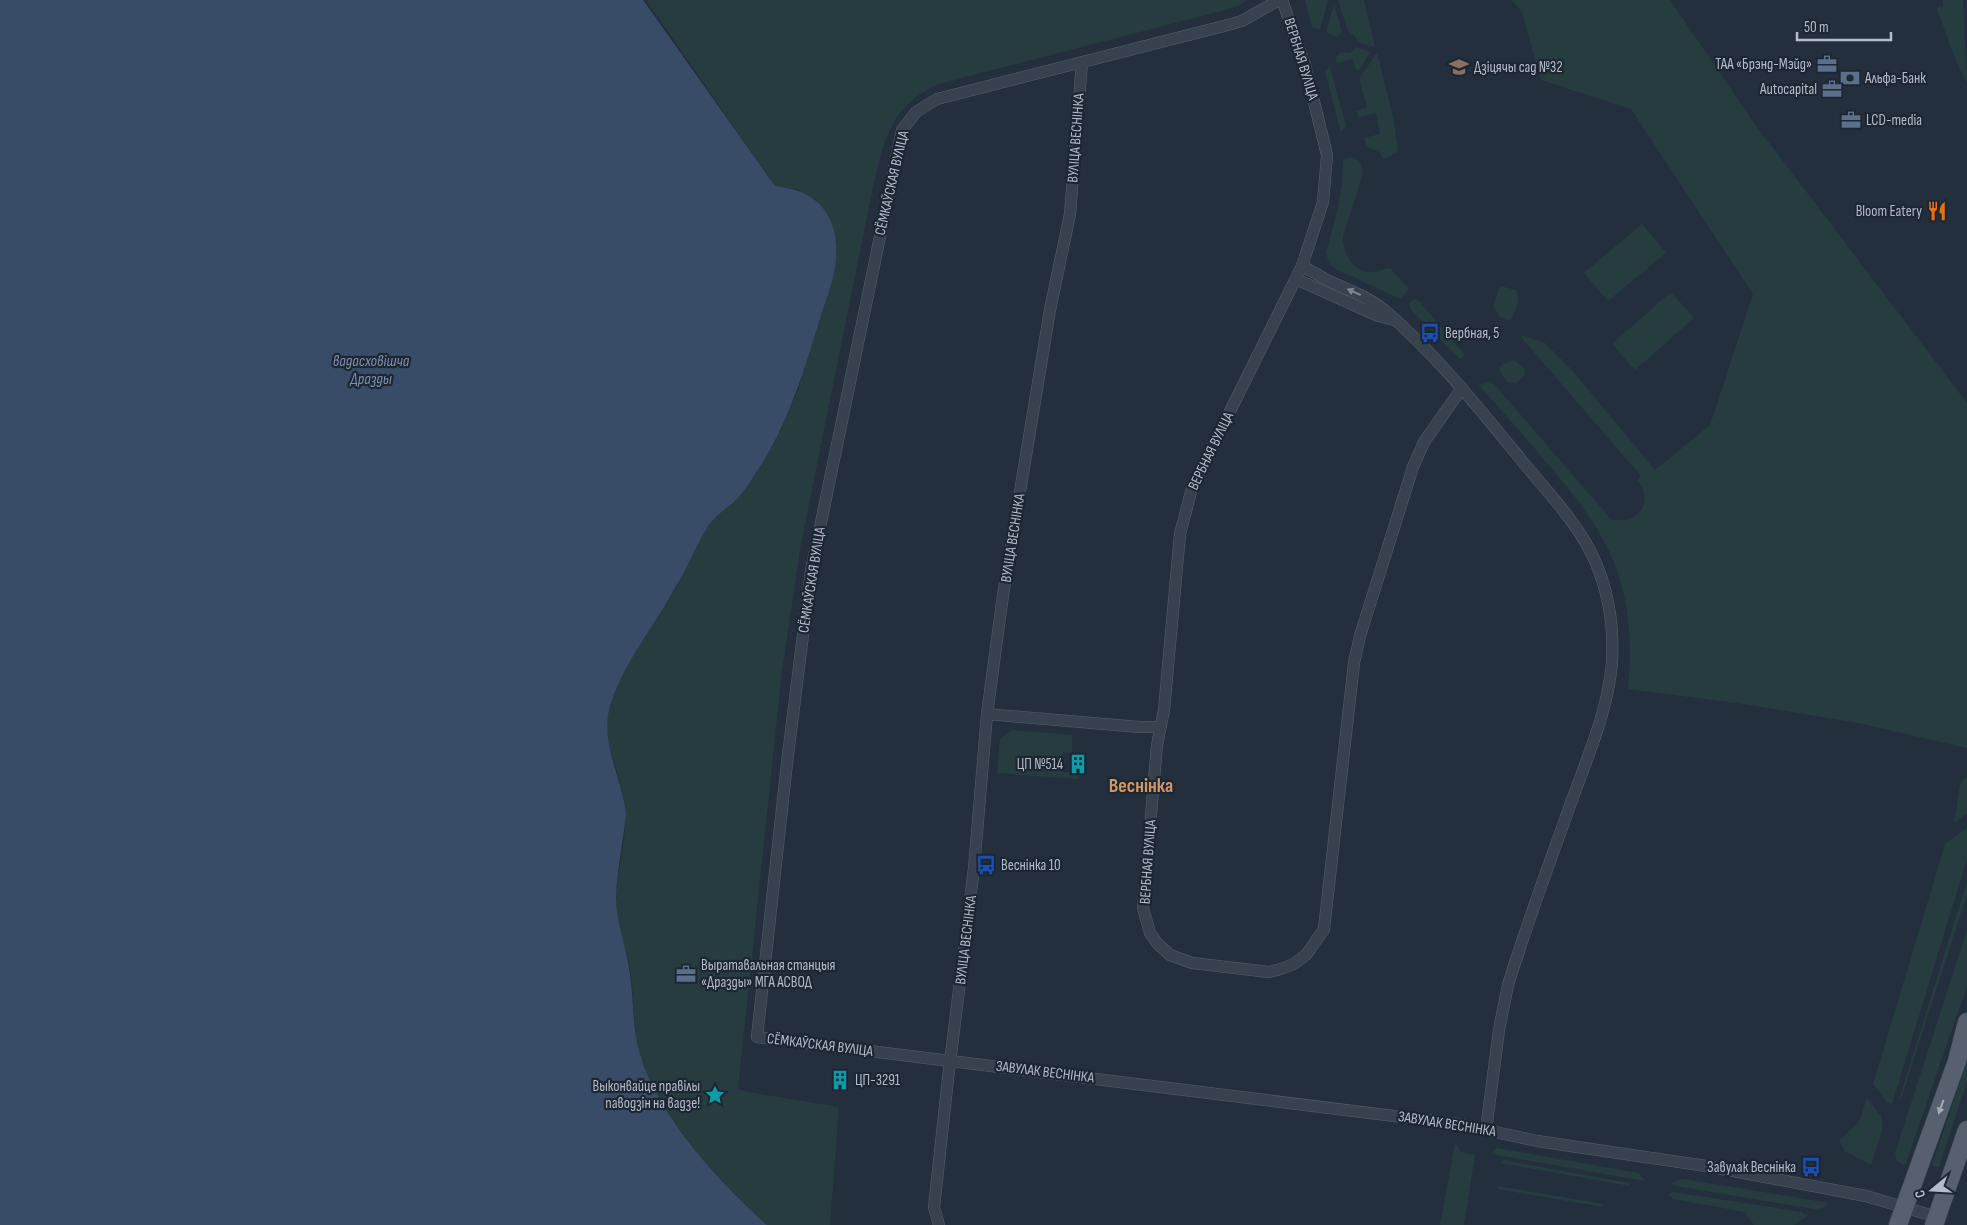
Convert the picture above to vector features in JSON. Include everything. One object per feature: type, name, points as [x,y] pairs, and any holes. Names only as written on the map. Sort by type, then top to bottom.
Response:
[{"type":"main road","points":[[1898,1225],[1957,1062],[1967,1022]]},
{"type":"main road","points":[[1936,1221],[1967,1130]]},
{"type":"street","points":[[1082,62],[1233,24],[1280,0]]},
{"type":"street","name":"ВЕРБНАЯ ВУЛІЦА","points":[[1280,0],[1307,72],[1328,155],[1323,202],[1302,266],[1192,488],[1180,534],[1164,710],[1157,746],[1143,908],[1150,933],[1157,943],[1170,955],[1192,964],[1269,972],[1294,964],[1306,955],[1324,929],[1350,692],[1360,636],[1413,467],[1424,442],[1462,388]]},
{"type":"street","name":"ВУЛІЦА ВЕСНІНКА","points":[[938,1223],[934,1207],[974,868],[987,714],[1003,596],[1045,340],[1060,256],[1070,214],[1082,62]]},
{"type":"street","name":"СЁМКАЎСКАЯ ВУЛІЦА","points":[[951,1061],[757,1037],[787,763],[811,571],[902,130],[916,112],[924,105],[937,99],[1082,62]]},
{"type":"street","points":[[1302,266],[1382,308],[1419,340],[1462,388],[1561,508],[1585,544],[1594,558],[1601,576],[1610,613],[1613,637],[1607,697],[1508,985],[1499,1030],[1486,1130]]},
{"type":"street","points":[[1296,279],[1378,316],[1394,320]]},
{"type":"street","points":[[987,714],[1138,727],[1160,727]]},
{"type":"street","name":"ЗАВУЛАК ВЕСНІНКА","points":[[951,1061],[1458,1124],[1537,1141],[1706,1166],[1866,1196],[1906,1206],[1936,1221]]},
{"type":"green space","points":[[646,0],[1247,0],[1229,9],[938,84],[921,93],[908,104],[898,115],[885,142],[872,192],[801,544],[782,671],[738,1089],[839,1107],[830,1225],[767,1225],[710,1168],[674,1122],[647,1074],[639,1051],[631,976],[617,915],[616,894],[624,835],[625,812],[624,798],[612,757],[607,730],[611,701],[640,644],[675,590],[703,534],[711,523],[738,497],[766,458],[794,400],[800,385],[816,200],[796,189],[775,186]]},
{"type":"green space","points":[[1305,0],[1328,0],[1320,30],[1312,27]]},
{"type":"green space","points":[[1338,0],[1364,0],[1375,47],[1357,42],[1356,37],[1348,31]]},
{"type":"green space","points":[[1512,0],[1670,0],[1754,123],[1967,403],[1967,748],[1858,723],[1743,704],[1628,689],[1630,652],[1628,615],[1620,579],[1606,545],[1592,521],[1568,488],[1479,385],[1490,381],[1494,384],[1611,519],[1629,519],[1636,516],[1644,504],[1642,488],[1637,480],[1641,476],[1521,337],[1522,335],[1545,343],[1572,370],[1655,470],[1710,425],[1753,294],[1631,109],[1541,80],[1522,12]]},
{"type":"green space","points":[[1943,0],[1963,0],[1967,83],[1956,61],[1936,7],[1943,6]]},
{"type":"green space","points":[[1334,5],[1342,32],[1337,37],[1326,32]]},
{"type":"green space","points":[[1357,47],[1370,52],[1360,69],[1356,70],[1353,59],[1337,63],[1335,59],[1341,52],[1350,53]]},
{"type":"green space","points":[[1377,53],[1393,116],[1398,152],[1384,159],[1379,152],[1367,146],[1364,138],[1380,134],[1376,113],[1359,117],[1356,111],[1367,107],[1359,79]]},
{"type":"green space","points":[[1330,67],[1346,126],[1341,133],[1325,71]]},
{"type":"green space","points":[[1353,157],[1361,164],[1363,174],[1343,236],[1345,250],[1351,262],[1361,270],[1375,272],[1390,268],[1409,289],[1400,299],[1334,268],[1329,263],[1326,253],[1338,208],[1342,185],[1343,159]]},
{"type":"green space","points":[[1642,224],[1666,253],[1608,301],[1584,273]]},
{"type":"green space","points":[[1500,286],[1516,290],[1518,294],[1517,306],[1511,321],[1501,318],[1493,306]]},
{"type":"green space","points":[[1671,292],[1694,318],[1635,370],[1612,344]]},
{"type":"green space","points":[[1414,299],[1419,301],[1465,355],[1460,359],[1411,310],[1409,304]]},
{"type":"green space","points":[[1512,360],[1516,361],[1525,370],[1524,376],[1515,384],[1513,382],[1509,383],[1499,368]]},
{"type":"green space","points":[[1011,730],[1072,735],[1072,753],[1063,752],[1062,772],[1079,773],[1079,779],[997,773],[1000,739]]},
{"type":"green space","points":[[1967,777],[1967,814],[1954,823],[1960,785]]},
{"type":"green space","points":[[1967,828],[1967,859],[1892,1104],[1887,1102],[1873,1084],[1945,844]]},
{"type":"green space","points":[[1967,882],[1967,894],[1900,1102],[1899,1100]]},
{"type":"green space","points":[[1967,930],[1967,986],[1905,1166],[1897,1161],[1895,1153]]},
{"type":"green space","points":[[1967,1061],[1967,1081],[1939,1167],[1932,1166]]},
{"type":"green space","points":[[1867,1098],[1882,1118],[1882,1131],[1871,1165],[1845,1151],[1839,1141],[1859,1122]]},
{"type":"green space","points":[[1455,1143],[1461,1152],[1475,1155],[1464,1225],[1440,1225]]},
{"type":"green space","points":[[1497,1148],[1639,1173],[1645,1181],[1491,1154]]},
{"type":"green space","points":[[1502,1160],[1630,1183],[1630,1186],[1500,1163]]},
{"type":"green space","points":[[1684,1179],[1830,1203],[1819,1210],[1671,1185],[1673,1182]]},
{"type":"green space","points":[[1498,1186],[1604,1204],[1603,1207],[1497,1189]]},
{"type":"green space","points":[[1673,1192],[1802,1212],[1806,1217],[1794,1225],[1754,1225],[1745,1212],[1673,1199],[1669,1194]]},
{"type":"water","name":"вадасховішча Дразды","points":[[0,0],[643,0],[775,186],[793,189],[809,196],[822,206],[827,213],[833,227],[835,239],[834,274],[808,358],[789,411],[773,445],[748,486],[737,499],[713,520],[703,535],[667,602],[633,657],[612,700],[607,729],[626,814],[616,907],[629,965],[636,1034],[640,1054],[648,1077],[660,1101],[692,1147],[730,1189],[767,1225],[0,1225]]},
{"type":"place","name":"ТАА «Брэнд-Мэйд»","points":[[1827,64]]},
{"type":"place","name":"Дзіцячы сад №32","points":[[1459,67]]},
{"type":"place","name":"Альфа-Банк","points":[[1850,78]]},
{"type":"place","name":"Autocapital","points":[[1832,89]]},
{"type":"place","name":"LCD-media","points":[[1851,120]]},
{"type":"place","name":"Bloom Eatery","points":[[1937,211]]},
{"type":"place","name":"Вербная, 5","points":[[1430,333]]},
{"type":"place","name":"ЦП №514","points":[[1078,764]]},
{"type":"place","name":"Веснінка 10","points":[[986,865]]},
{"type":"place","name":"Выратавальная станцыя «Дразды» МГА АСВОД","points":[[686,974]]},
{"type":"place","name":"ЦП-3291","points":[[840,1080]]},
{"type":"place","name":"Выконвайце правілы паводзін на вадзе!","points":[[715,1095]]},
{"type":"place","name":"Завулак Веснінка","points":[[1811,1167]]},
{"type":"district","name":"Веснінка","points":[[1141,786]]}]
